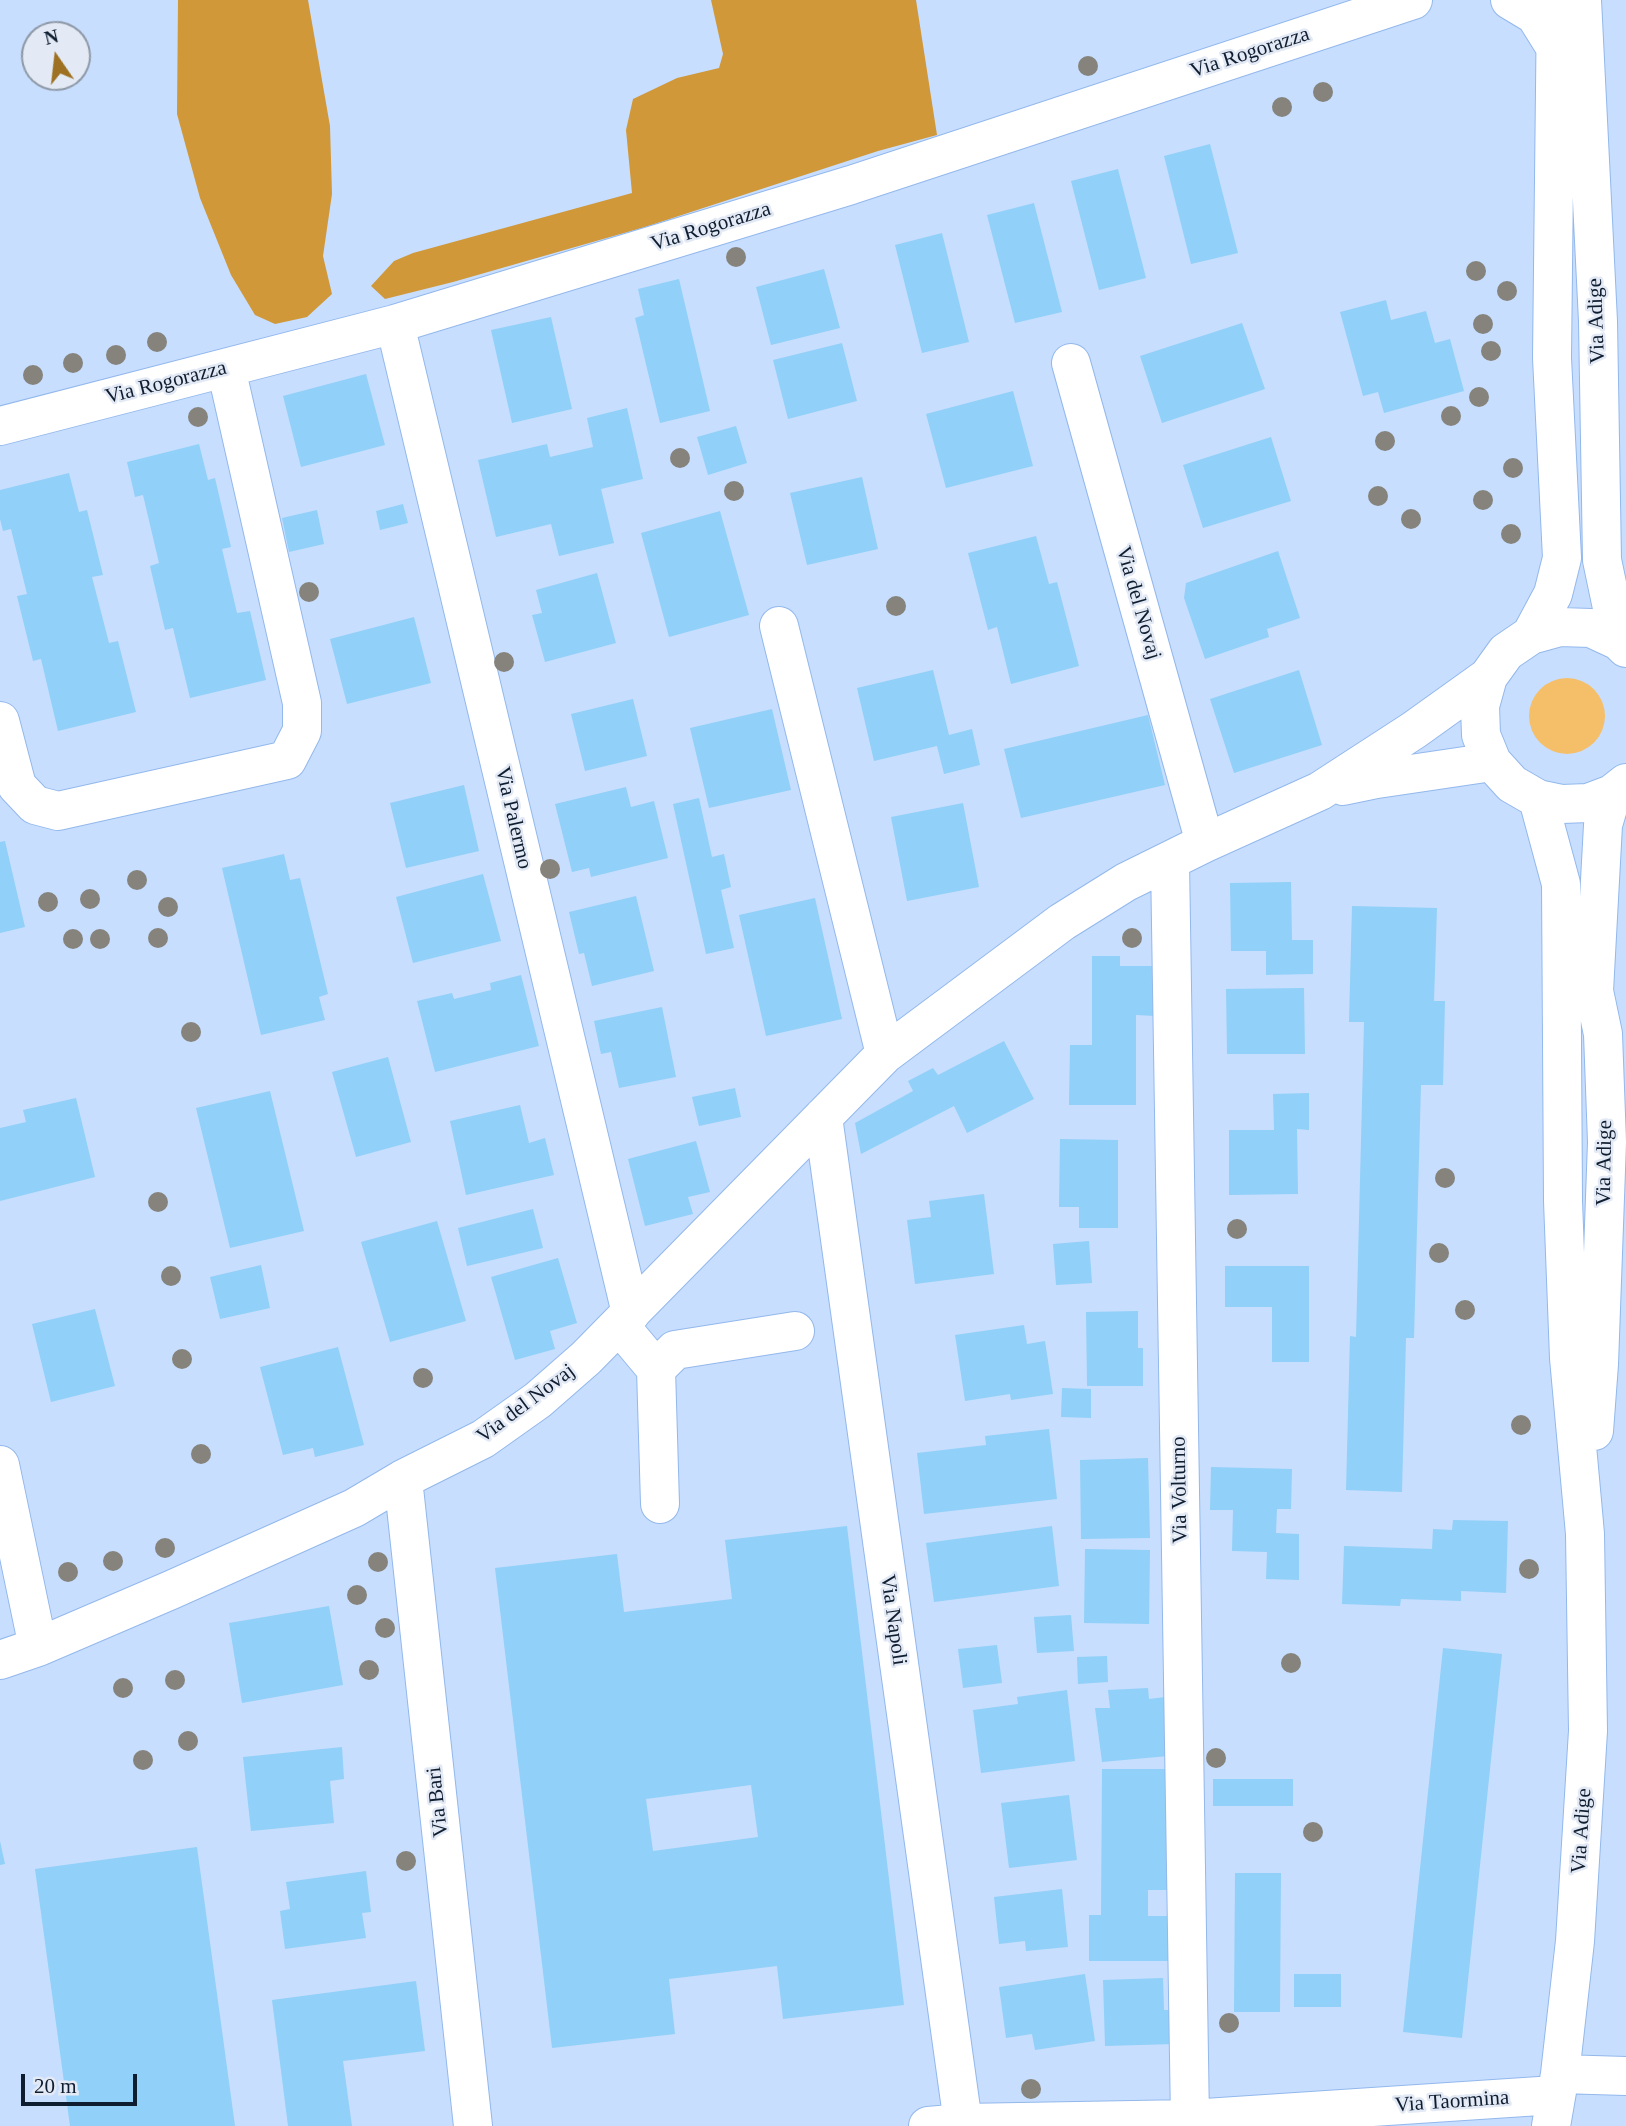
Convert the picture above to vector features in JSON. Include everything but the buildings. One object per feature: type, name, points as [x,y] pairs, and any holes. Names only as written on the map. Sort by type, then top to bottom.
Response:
[{"type":"street","name":"Via Rogorazza","points":[[0,426],[395,324],[851,185],[1413,0]]},
{"type":"street","points":[[1510,0],[1535,15],[1555,47]]},
{"type":"street","name":"Via Adige","points":[[1531,635],[1553,594],[1562,558],[1552,358],[1556,0]]},
{"type":"street","name":"Via Adige","points":[[1583,0],[1598,321],[1602,560],[1622,644]]},
{"type":"street","name":"Via Palermo","points":[[395,324],[625,1319]]},
{"type":"street","name":"Via del Novaj","points":[[1071,363],[1205,843]]},
{"type":"street","points":[[0,721],[17,786],[35,805],[58,811],[287,760],[302,731],[302,704],[226,368]]},
{"type":"street","points":[[779,626],[885,1054]]},
{"type":"street","points":[[1619,789],[1588,803],[1562,804],[1538,799],[1512,784],[1492,762],[1482,735],[1480,706],[1488,677],[1506,652],[1531,635],[1560,626],[1591,628],[1622,644]]},
{"type":"street","name":"Via del Novaj","points":[[0,1660],[38,1647],[159,1596],[342,1514],[403,1479],[483,1439],[538,1400],[586,1359],[885,1054],[1062,922],[1126,882],[1320,791],[1414,730],[1488,677]]},
{"type":"street","name":"Via del Novaj","points":[[1320,791],[1377,779],[1492,762]]},
{"type":"street","name":"Via Adige","points":[[1585,1534],[1599,1364],[1607,1142],[1603,1034],[1594,991],[1603,825],[1619,789]]},
{"type":"street","name":"Via Adige","points":[[1538,799],[1561,884],[1563,1201],[1569,1358],[1585,1534],[1588,1731],[1575,1941],[1555,2098]]},
{"type":"street","name":"Via Volturno","points":[[1170,861],[1190,2119]]},
{"type":"street","name":"Via Napoli","points":[[823,1117],[945,2124]]},
{"type":"street","points":[[625,1319],[656,1369],[660,1504]]},
{"type":"street","points":[[656,1369],[675,1350],[795,1331]]},
{"type":"street","points":[[0,1465],[38,1647]]},
{"type":"street","name":"Via Bari","points":[[403,1479],[473,2126]]},
{"type":"street","name":"Via Taormina","points":[[945,2124],[1190,2119],[1555,2098],[1626,2077]]},
{"type":"shaded area","points":[[178,0],[308,0],[330,126],[332,194],[323,256],[332,294],[307,317],[275,324],[255,315],[231,275],[200,198],[177,114]]},
{"type":"shaded area","points":[[711,0],[916,0],[937,135],[878,151],[645,227],[453,282],[385,299],[371,286],[394,261],[413,253],[632,193],[626,130],[633,99],[677,78],[719,68],[723,54]]},
{"type":"shaded area","points":[[1567,678],[1581,681],[1594,689],[1602,702],[1605,716],[1602,730],[1594,743],[1581,751],[1567,754],[1553,751],[1540,743],[1532,730],[1529,716],[1532,702],[1540,689],[1553,681]]}]
